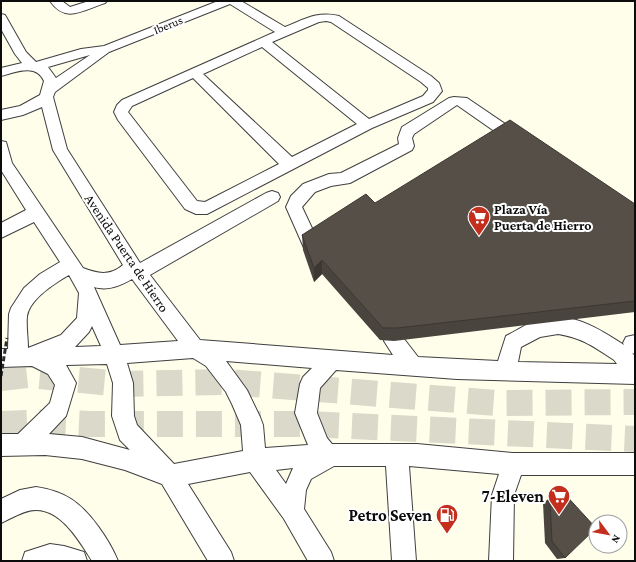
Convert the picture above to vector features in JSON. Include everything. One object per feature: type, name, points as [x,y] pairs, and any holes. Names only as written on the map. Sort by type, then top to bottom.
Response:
[{"type":"street","points":[[56,1],[63,9],[70,10],[101,1]]},
{"type":"street","name":"Iberus","points":[[1,72],[34,66],[81,53],[107,49],[228,1]]},
{"type":"street","points":[[233,1],[284,32]]},
{"type":"street","points":[[326,17],[335,19],[426,78],[434,86],[435,91],[428,98],[367,125],[207,208],[196,208],[191,205],[121,112],[122,108],[128,103],[195,74],[284,32],[316,19],[326,17]]},
{"type":"street","points":[[1,18],[21,54],[34,66]]},
{"type":"street","points":[[264,42],[367,125]]},
{"type":"street","name":"Iberus","points":[[1,115],[18,112],[32,106],[107,49]]},
{"type":"street","name":"Avenida Puerta de Hierro","points":[[34,66],[46,72],[50,76],[51,82],[48,93],[60,150],[135,270],[195,349],[213,359],[240,397],[252,425],[255,460]]},
{"type":"street","points":[[195,74],[290,164]]},
{"type":"street","points":[[311,245],[294,207],[297,200],[309,188],[329,180],[344,179],[407,146],[405,138],[407,131],[454,101],[462,101],[529,148]]},
{"type":"street","points":[[1,146],[6,164],[88,292],[114,355],[123,383],[123,416],[128,432],[170,476],[222,561]]},
{"type":"street","points":[[74,269],[91,280],[108,282],[135,270],[272,198]]},
{"type":"street","points":[[1,231],[36,213]]},
{"type":"street","points":[[19,357],[18,314],[30,294],[46,279],[74,269]]},
{"type":"street","points":[[19,357],[68,341],[82,326],[86,319],[88,292]]},
{"type":"street","points":[[505,372],[513,342],[537,329],[558,325],[576,328],[592,335],[621,354],[635,373]]},
{"type":"street","points":[[394,341],[413,367]]},
{"type":"street","points":[[19,357],[114,355],[195,349],[457,370],[635,373]]},
{"type":"street","points":[[19,357],[55,367],[66,383],[59,409],[23,444]]},
{"type":"street","points":[[329,456],[319,446],[306,413],[310,384],[332,360]]},
{"type":"street","points":[[1,445],[45,444],[82,448],[125,459],[170,476],[255,460],[329,456],[417,455],[512,464],[635,464]]},
{"type":"street","points":[[292,510],[295,490],[303,471],[329,456]]},
{"type":"street","points":[[398,456],[397,475],[404,561]]},
{"type":"street","points":[[255,460],[292,510],[322,561]]},
{"type":"street","points":[[501,561],[503,495],[512,464]]},
{"type":"street","points":[[1,511],[15,502],[31,498],[45,499],[57,504],[72,513],[89,534],[106,561]]},
{"type":"street","points":[[34,561],[42,558],[57,556],[75,561]]},
{"type":"path","points":[[1,376],[7,338]]},
{"type":"building","name":"Plaza Vía Puerta de Hierro","points":[[510,120],[635,204],[635,301],[397,328],[383,328],[322,260],[314,268],[302,235],[366,194],[375,203]]},
{"type":"building","name":"7-Eleven","points":[[562,491],[588,519],[588,536],[565,558],[552,541],[550,501]]},
{"type":"tunnel","points":[[1,378],[28,375],[121,384],[228,382],[496,403],[635,402]]},
{"type":"tunnel","points":[[1,424],[50,422],[90,424],[308,424],[635,439]]},
{"type":"place","name":"Plaza Vía Puerta de Hierro","points":[[479,236]]},
{"type":"place","name":"7-Eleven","points":[[559,516]]},
{"type":"place","name":"Petro Seven","points":[[447,534]]}]
